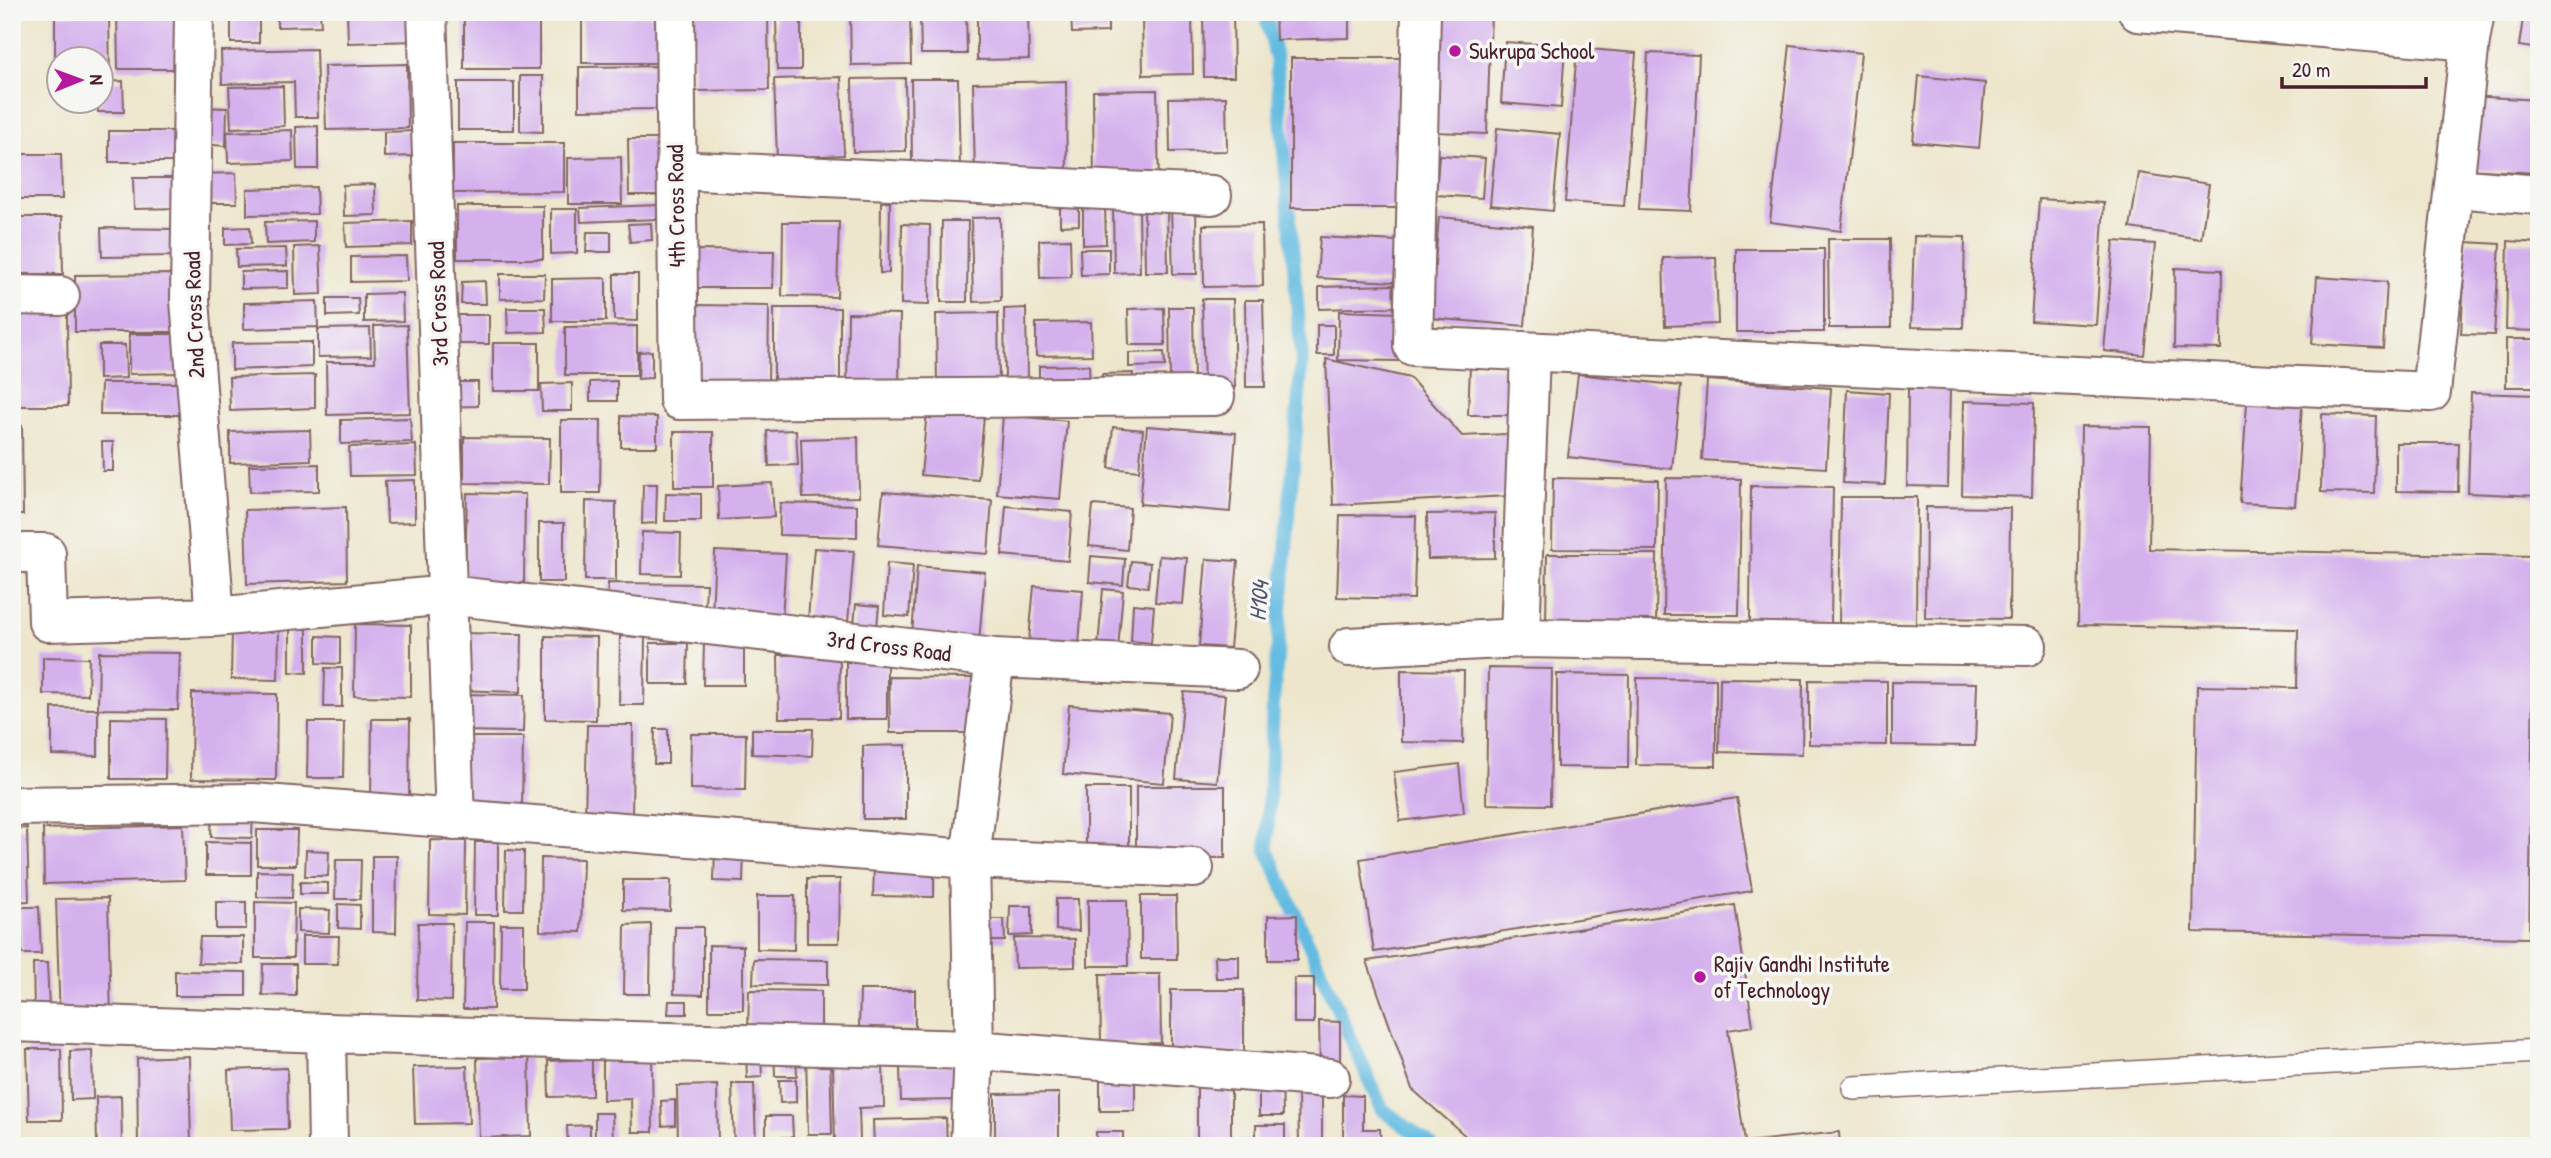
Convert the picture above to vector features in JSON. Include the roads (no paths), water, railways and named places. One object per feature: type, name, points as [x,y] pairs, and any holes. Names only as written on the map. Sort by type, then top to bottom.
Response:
[{"type":"street","name":"2nd Cross Road","points":[[194,12],[190,300],[215,617]]},
{"type":"street","name":"3rd Cross Road","points":[[427,12],[448,595]]},
{"type":"street","name":"4th Cross Road","points":[[675,12],[679,400],[1215,396]]},
{"type":"street","points":[[1421,12],[1413,346],[2431,392],[2473,27],[2138,12]]},
{"type":"street","points":[[675,170],[1212,195]]},
{"type":"street","points":[[2454,188],[2539,195]]},
{"type":"street","points":[[12,295],[60,296]]},
{"type":"street","points":[[1520,638],[1530,352]]},
{"type":"street","name":"3rd Cross Road","points":[[12,553],[46,553],[48,622],[215,617],[448,595],[995,658],[1238,669]]},
{"type":"street","points":[[448,595],[455,821]]},
{"type":"street","points":[[1349,647],[1520,638],[2028,646]]},
{"type":"street","points":[[970,1146],[974,1050],[970,859],[995,658]]},
{"type":"street","points":[[12,806],[253,803],[455,821],[970,859],[1194,868]]},
{"type":"street","points":[[12,1022],[974,1050],[1330,1078]]},
{"type":"street","points":[[326,1033],[328,1146]]},
{"type":"lane","points":[[1854,1088],[2539,1051]]},
{"type":"waterway","name":"H104","points":[[1265,12],[1276,58],[1302,359],[1273,704],[1267,850],[1382,1109],[1432,1146]]},
{"type":"place","name":"Sukrupa School","points":[[1455,51]]},
{"type":"place","name":"Rajiv Gandhi Institute of Technology","points":[[1700,977]]}]
